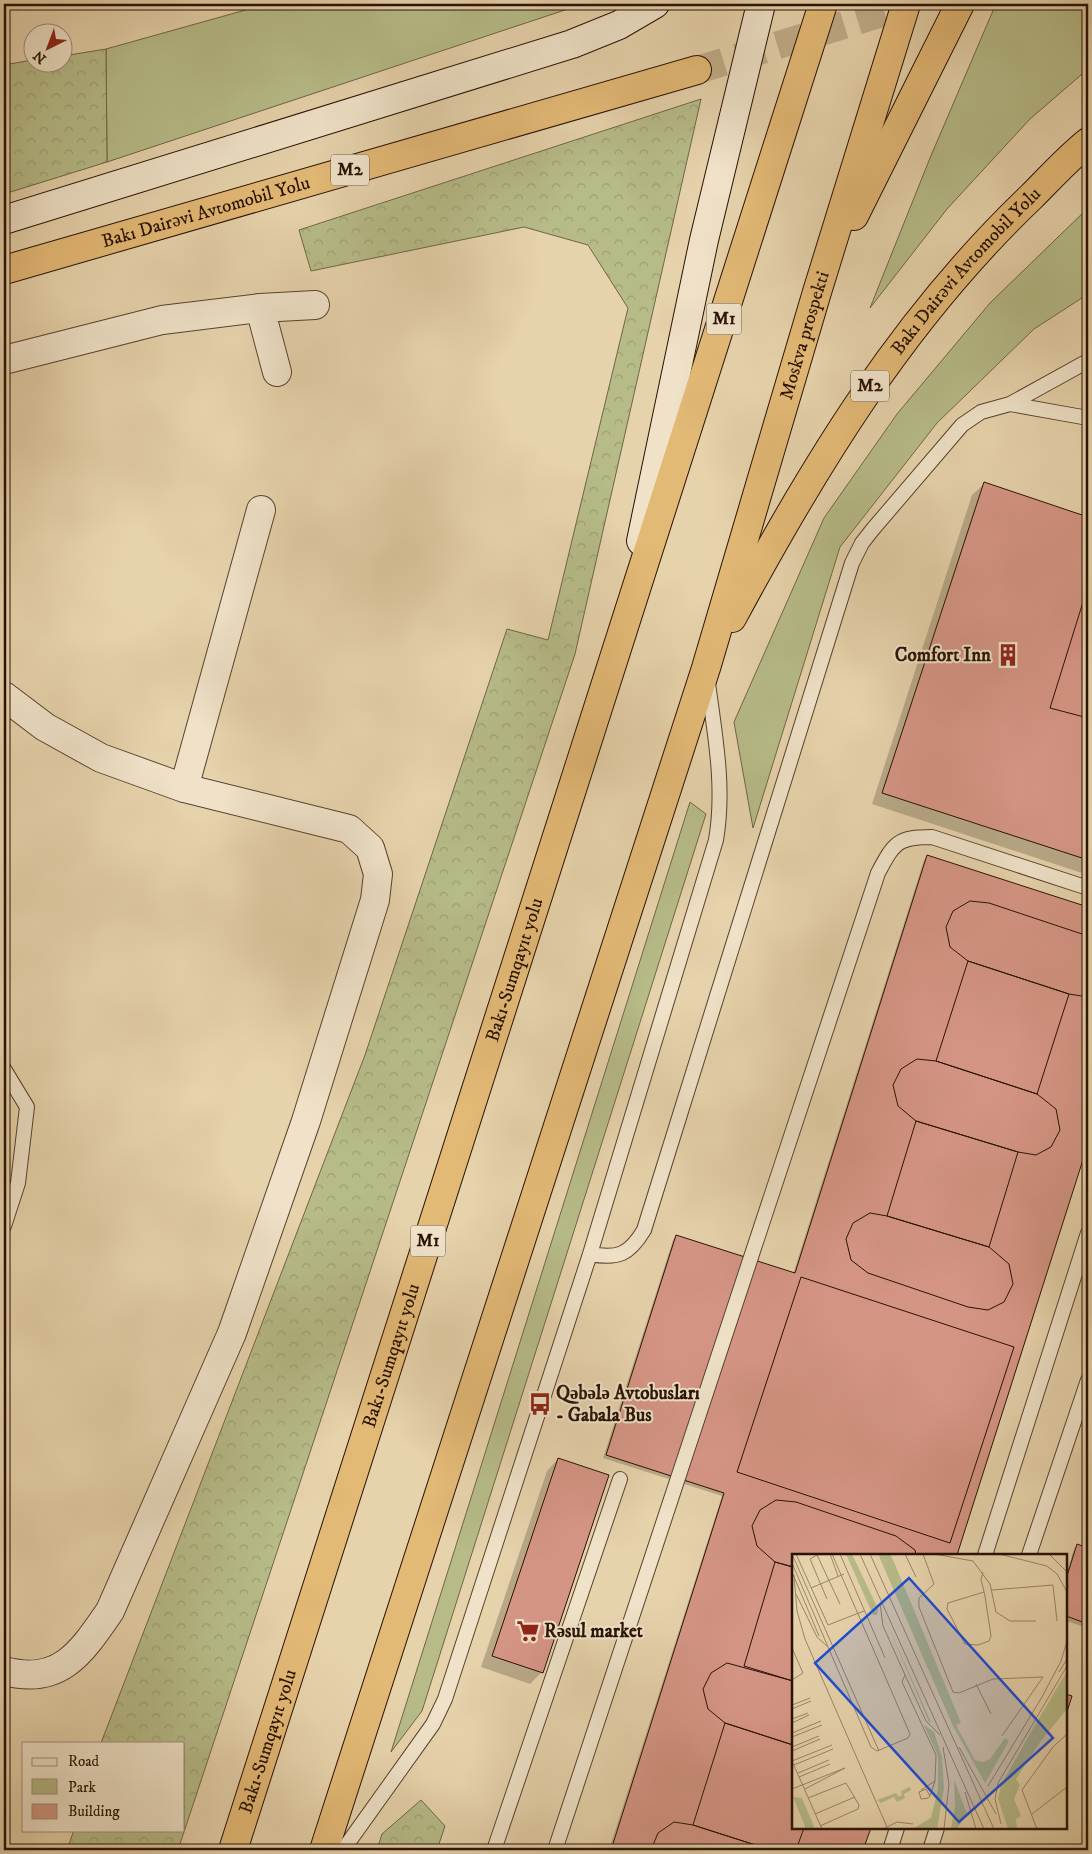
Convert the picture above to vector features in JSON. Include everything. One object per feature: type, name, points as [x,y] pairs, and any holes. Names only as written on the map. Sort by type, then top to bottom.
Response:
[{"type":"highway","name":"M1","points":[[622,632],[742,264],[823,4]]},
{"type":"highway","name":"Moskva prospekti","points":[[706,668],[817,292],[906,4]]},
{"type":"highway","points":[[817,292],[960,4]]},
{"type":"highway","name":"Bakı Dairəvi Avtomobil Yolu","points":[[4,270],[697,70]]},
{"type":"highway","name":"Bakı Dairəvi Avtomobil Yolu","points":[[706,668],[775,541],[871,385],[930,305],[988,238],[1088,142]]},
{"type":"highway","name":"Bakı-Sumqayıt yolu","points":[[233,1850],[622,632]]},
{"type":"highway","points":[[324,1850],[706,668]]},
{"type":"street","points":[[4,220],[572,44],[619,25],[656,4]]},
{"type":"street","points":[[622,632],[704,240],[761,4]]},
{"type":"street","points":[[4,360],[162,320],[260,308],[315,305]]},
{"type":"street","points":[[260,308],[277,372]]},
{"type":"street","points":[[184,788],[261,510]]},
{"type":"street","points":[[4,696],[45,727],[101,758],[184,788],[349,829],[370,848],[378,874],[375,900],[306,1122],[232,1333],[110,1611],[84,1649],[53,1672],[24,1676],[4,1671]]},
{"type":"lane","points":[[590,1254],[614,1257],[629,1250],[644,1230],[852,564],[862,543],[962,425],[981,412],[1010,404],[1088,361]]},
{"type":"lane","points":[[1010,404],[1088,418]]},
{"type":"lane","points":[[343,1850],[432,1724],[445,1699],[590,1254],[716,840],[721,815],[720,778],[706,668]]},
{"type":"lane","points":[[555,1850],[878,873],[891,849],[909,837],[932,837],[1088,888]]},
{"type":"lane","points":[[4,1069],[27,1107],[18,1183],[4,1226]]},
{"type":"lane","points":[[985,1554],[1088,1232]]},
{"type":"lane","points":[[1029,1554],[1088,1380]]},
{"type":"lane","points":[[494,1850],[620,1479]]},
{"type":"lane","points":[[890,1850],[897,1829]]},
{"type":"lane","points":[[930,1850],[937,1829]]},
{"type":"green space","points":[[267,4],[583,4],[107,162],[106,49]]},
{"type":"green space","points":[[1005,4],[1088,4],[1088,69],[1030,119],[947,209],[870,308],[930,158],[995,6]]},
{"type":"green space","points":[[106,49],[107,162],[4,194],[4,65],[22,62],[22,72],[72,72],[72,55]]},
{"type":"green space","points":[[701,99],[575,654],[185,1829],[185,1742],[101,1742],[365,1055],[507,629],[548,640],[628,308],[588,245],[524,227],[311,271],[299,230]]},
{"type":"green space","points":[[1088,208],[1088,294],[1034,329],[937,423],[840,547],[753,828],[734,722],[824,518],[897,414],[990,303]]},
{"type":"green space","points":[[690,802],[706,814],[422,1711],[391,1752]]},
{"type":"green space","points":[[421,1800],[445,1826],[437,1850],[377,1850],[382,1834]]},
{"type":"green space","points":[[73,1832],[184,1832],[178,1850],[67,1850]]},
{"type":"building","name":"Comfort Inn","points":[[984,482],[1088,517],[1088,860],[882,793]]},
{"type":"building","points":[[1088,586],[1088,718],[1050,708]]},
{"type":"building","points":[[927,855],[1088,907],[1088,1144],[957,1554],[792,1554],[792,1829],[871,1829],[863,1850],[611,1850],[724,1493],[606,1455],[676,1235],[795,1273]]},
{"type":"building","points":[[970,901],[989,903],[1088,936],[1088,997],[1069,994],[968,961],[950,947],[946,927],[953,911]]},
{"type":"building","points":[[968,961],[1069,994],[1037,1094],[936,1061]]},
{"type":"building","points":[[917,1059],[936,1061],[1037,1094],[1056,1109],[1060,1130],[1051,1147],[1036,1155],[1018,1152],[916,1121],[898,1106],[893,1085],[901,1069]]},
{"type":"building","points":[[916,1121],[1018,1152],[989,1247],[887,1216]]},
{"type":"building","points":[[870,1213],[887,1216],[989,1247],[1009,1264],[1013,1284],[1004,1302],[988,1310],[968,1307],[868,1273],[851,1260],[846,1239],[853,1223]]},
{"type":"building","points":[[801,1277],[1014,1347],[950,1543],[737,1472]]},
{"type":"building","points":[[558,1458],[609,1475],[543,1673],[492,1656]]},
{"type":"building","points":[[776,1500],[796,1502],[896,1536],[915,1550],[916,1554],[792,1554],[792,1567],[775,1562],[757,1546],[752,1526],[760,1510]]},
{"type":"building","points":[[1077,1544],[1088,1548],[1088,1624],[1067,1616],[1067,1576]]},
{"type":"building","points":[[775,1562],[792,1567],[792,1681],[744,1666]]},
{"type":"building","points":[[727,1663],[792,1681],[792,1745],[725,1723],[708,1709],[703,1689],[711,1673]]},
{"type":"building","points":[[1067,1694],[1072,1696],[1067,1712]]},
{"type":"building","points":[[725,1723],[792,1745],[792,1829],[804,1829],[796,1850],[771,1850],[693,1825]]},
{"type":"building","points":[[674,1822],[693,1825],[771,1850],[651,1850],[658,1833]]},
{"type":"tunnel","points":[[697,70],[912,4]]},
{"type":"place","name":"Comfort Inn","points":[[1008,655]]},
{"type":"place","name":"Qəbələ Avtobusları - Gabala Bus","points":[[540,1404]]},
{"type":"place","name":"Rәsul market","points":[[528,1631]]}]
